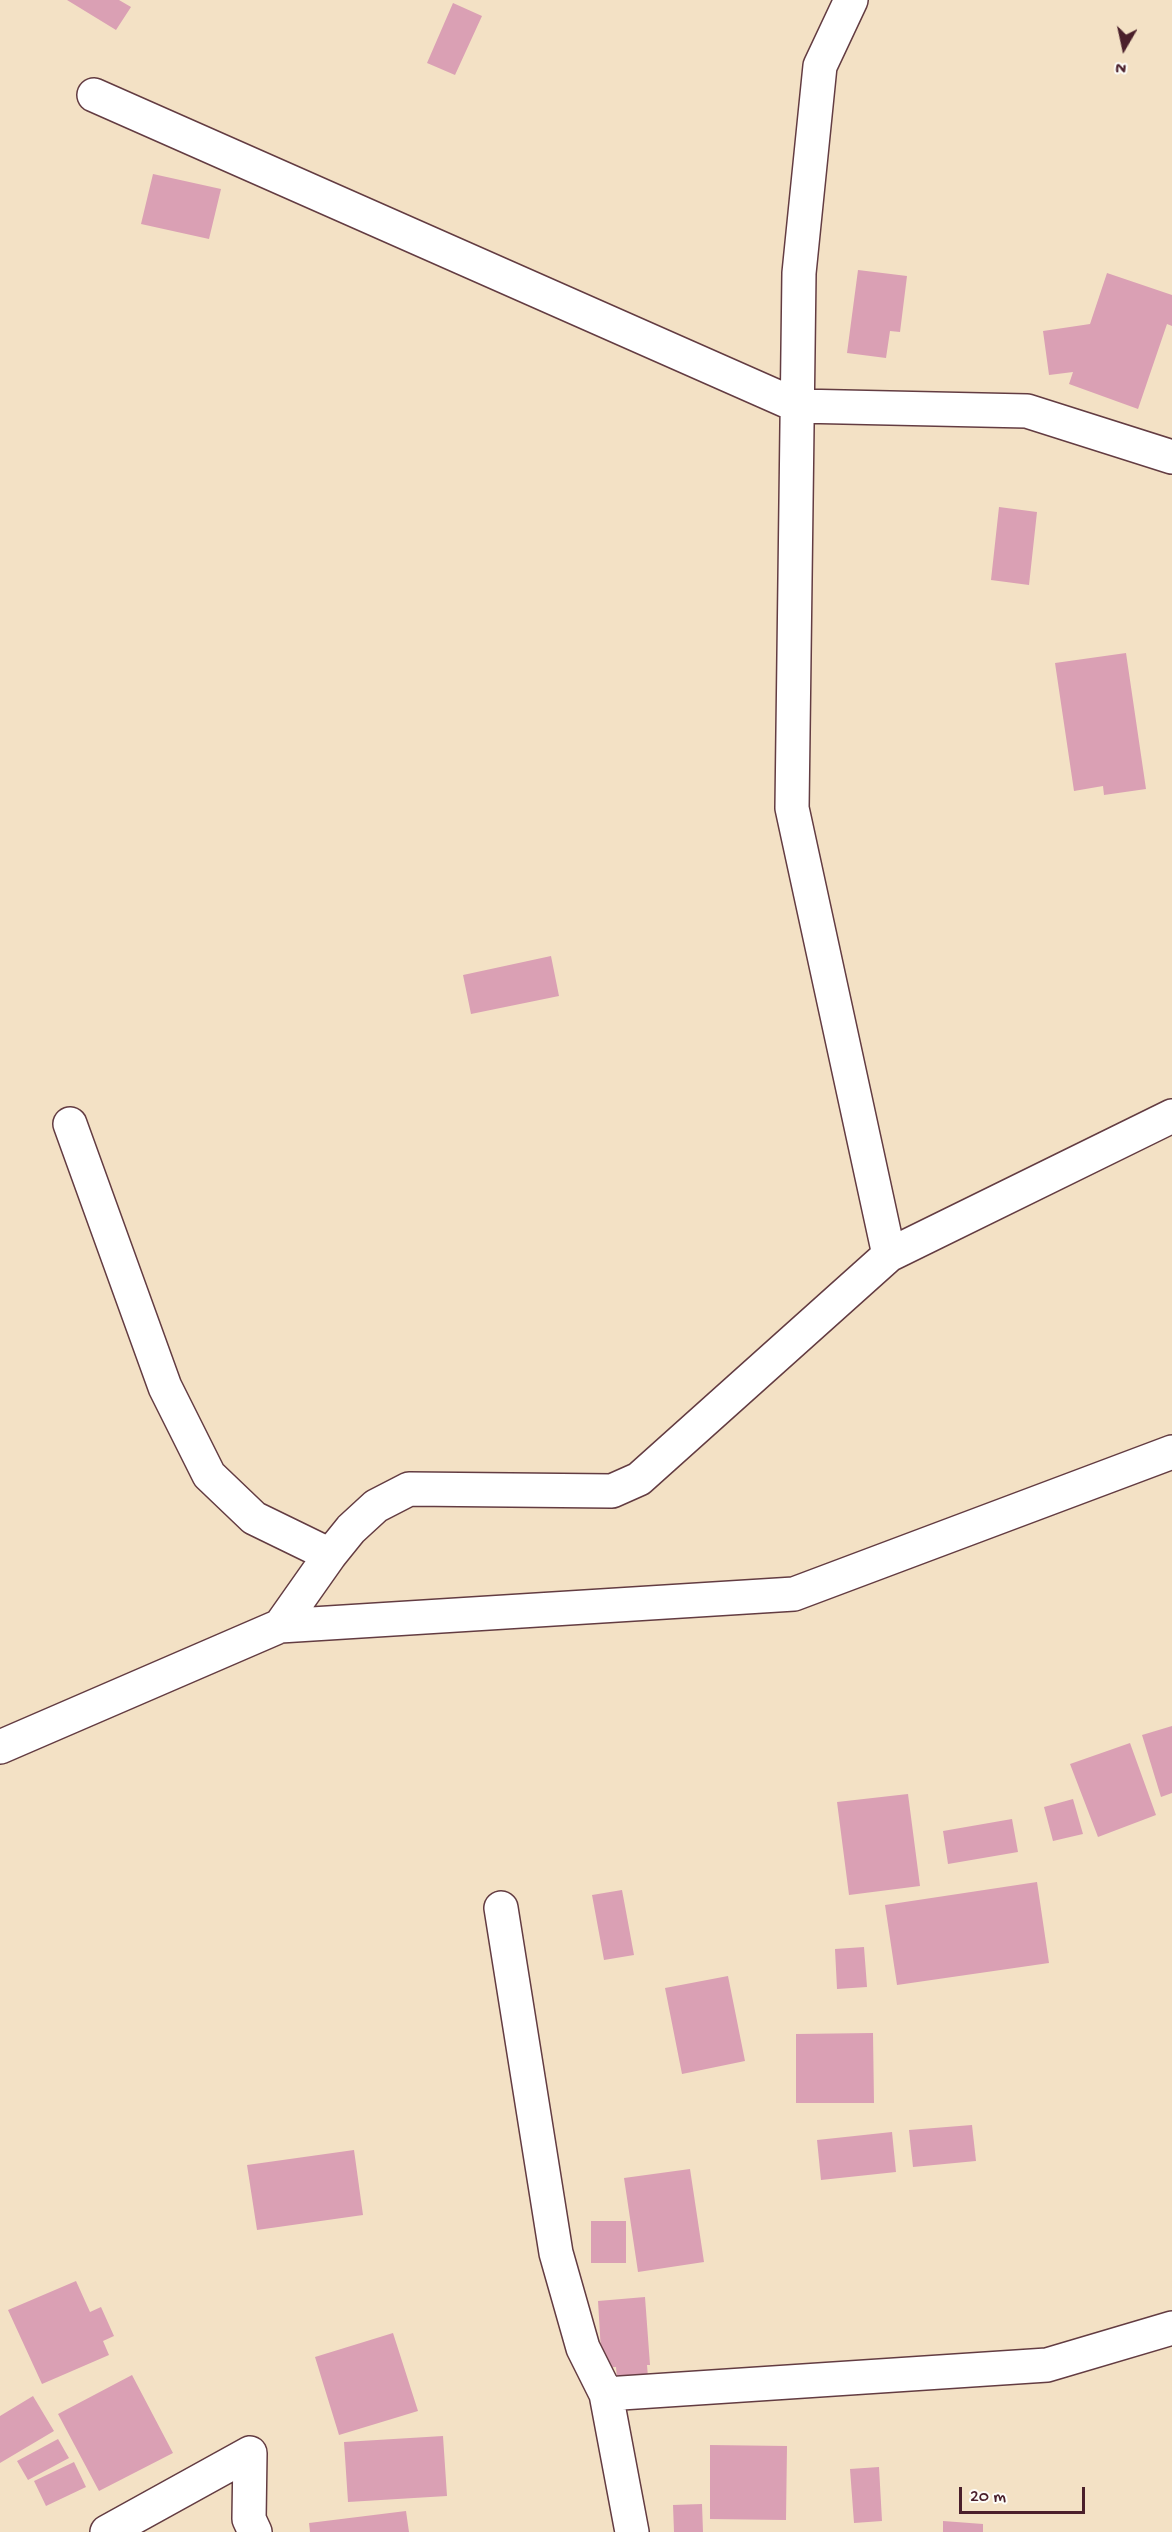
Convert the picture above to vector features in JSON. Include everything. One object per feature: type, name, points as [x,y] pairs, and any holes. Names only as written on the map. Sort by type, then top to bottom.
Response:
[{"type":"street","points":[[851,0],[820,66],[800,273],[792,808],[889,1255]]},
{"type":"street","points":[[94,96],[798,406],[1027,411],[1172,457]]},
{"type":"street","points":[[280,1626],[330,1555],[351,1529],[376,1506],[409,1489],[612,1491],[639,1479],[889,1255],[1172,1116]]},
{"type":"street","points":[[70,1124],[165,1387],[209,1475],[254,1518],[330,1555]]},
{"type":"street","points":[[0,1747],[280,1626],[794,1594],[1172,1452]]},
{"type":"street","points":[[501,1908],[556,2253],[583,2348],[606,2394],[632,2532]]},
{"type":"street","points":[[606,2394],[1047,2365],[1172,2328]]},
{"type":"street","points":[[107,2532],[250,2453],[249,2519],[255,2532]]},
{"type":"building","points":[[67,0],[119,0],[131,7],[116,30]]},
{"type":"building","points":[[453,3],[482,16],[455,75],[427,63]]},
{"type":"building","points":[[153,174],[221,189],[209,239],[141,224]]},
{"type":"building","points":[[858,270],[907,276],[900,332],[890,331],[886,358],[847,353]]},
{"type":"building","points":[[1107,273],[1172,295],[1172,326],[1167,324],[1138,409],[1069,384],[1073,372],[1049,375],[1043,331],[1090,324]]},
{"type":"building","points":[[999,507],[1037,512],[1029,585],[991,580]]},
{"type":"building","points":[[1126,653],[1146,789],[1104,795],[1103,786],[1074,791],[1055,663]]},
{"type":"building","points":[[551,956],[559,996],[471,1014],[463,975]]},
{"type":"building","points":[[1172,1726],[1172,1793],[1161,1797],[1142,1735]]},
{"type":"building","points":[[1130,1743],[1156,1815],[1098,1837],[1070,1764]]},
{"type":"building","points":[[908,1794],[920,1886],[849,1895],[837,1802]]},
{"type":"building","points":[[1073,1799],[1083,1834],[1053,1841],[1044,1807]]},
{"type":"building","points":[[1012,1819],[1018,1852],[948,1864],[943,1831]]},
{"type":"building","points":[[1037,1882],[1049,1963],[897,1985],[885,1905]]},
{"type":"building","points":[[622,1890],[634,1955],[604,1960],[592,1895]]},
{"type":"building","points":[[864,1947],[867,1987],[837,1989],[835,1949]]},
{"type":"building","points":[[728,1976],[745,2061],[682,2074],[665,1988]]},
{"type":"building","points":[[873,2033],[874,2103],[796,2103],[796,2034]]},
{"type":"building","points":[[972,2125],[976,2161],[913,2167],[909,2130]]},
{"type":"building","points":[[892,2132],[896,2172],[821,2180],[817,2140]]},
{"type":"building","points":[[354,2150],[363,2215],[257,2230],[247,2165]]},
{"type":"building","points":[[690,2169],[704,2262],[638,2272],[624,2178]]},
{"type":"building","points":[[591,2221],[626,2221],[626,2263],[591,2263]]},
{"type":"building","points":[[76,2281],[90,2312],[101,2307],[114,2336],[103,2341],[109,2355],[42,2384],[8,2310]]},
{"type":"building","points":[[645,2297],[650,2365],[647,2365],[648,2377],[617,2379],[616,2367],[602,2368],[598,2301]]},
{"type":"building","points":[[393,2333],[418,2411],[339,2435],[315,2357]]},
{"type":"building","points":[[132,2375],[173,2453],[99,2491],[58,2414]]},
{"type":"building","points":[[33,2396],[54,2431],[0,2463],[0,2416]]},
{"type":"building","points":[[443,2436],[447,2496],[348,2502],[344,2442]]},
{"type":"building","points":[[58,2439],[69,2458],[28,2480],[17,2461]]},
{"type":"building","points":[[710,2445],[787,2446],[786,2520],[710,2519]]},
{"type":"building","points":[[74,2462],[86,2487],[46,2506],[34,2481]]},
{"type":"building","points":[[879,2467],[882,2521],[854,2523],[850,2469]]},
{"type":"building","points":[[702,2504],[703,2532],[674,2532],[673,2505]]},
{"type":"building","points":[[406,2511],[409,2532],[310,2532],[309,2523]]},
{"type":"building","points":[[943,2521],[983,2524],[983,2532],[943,2532]]}]
